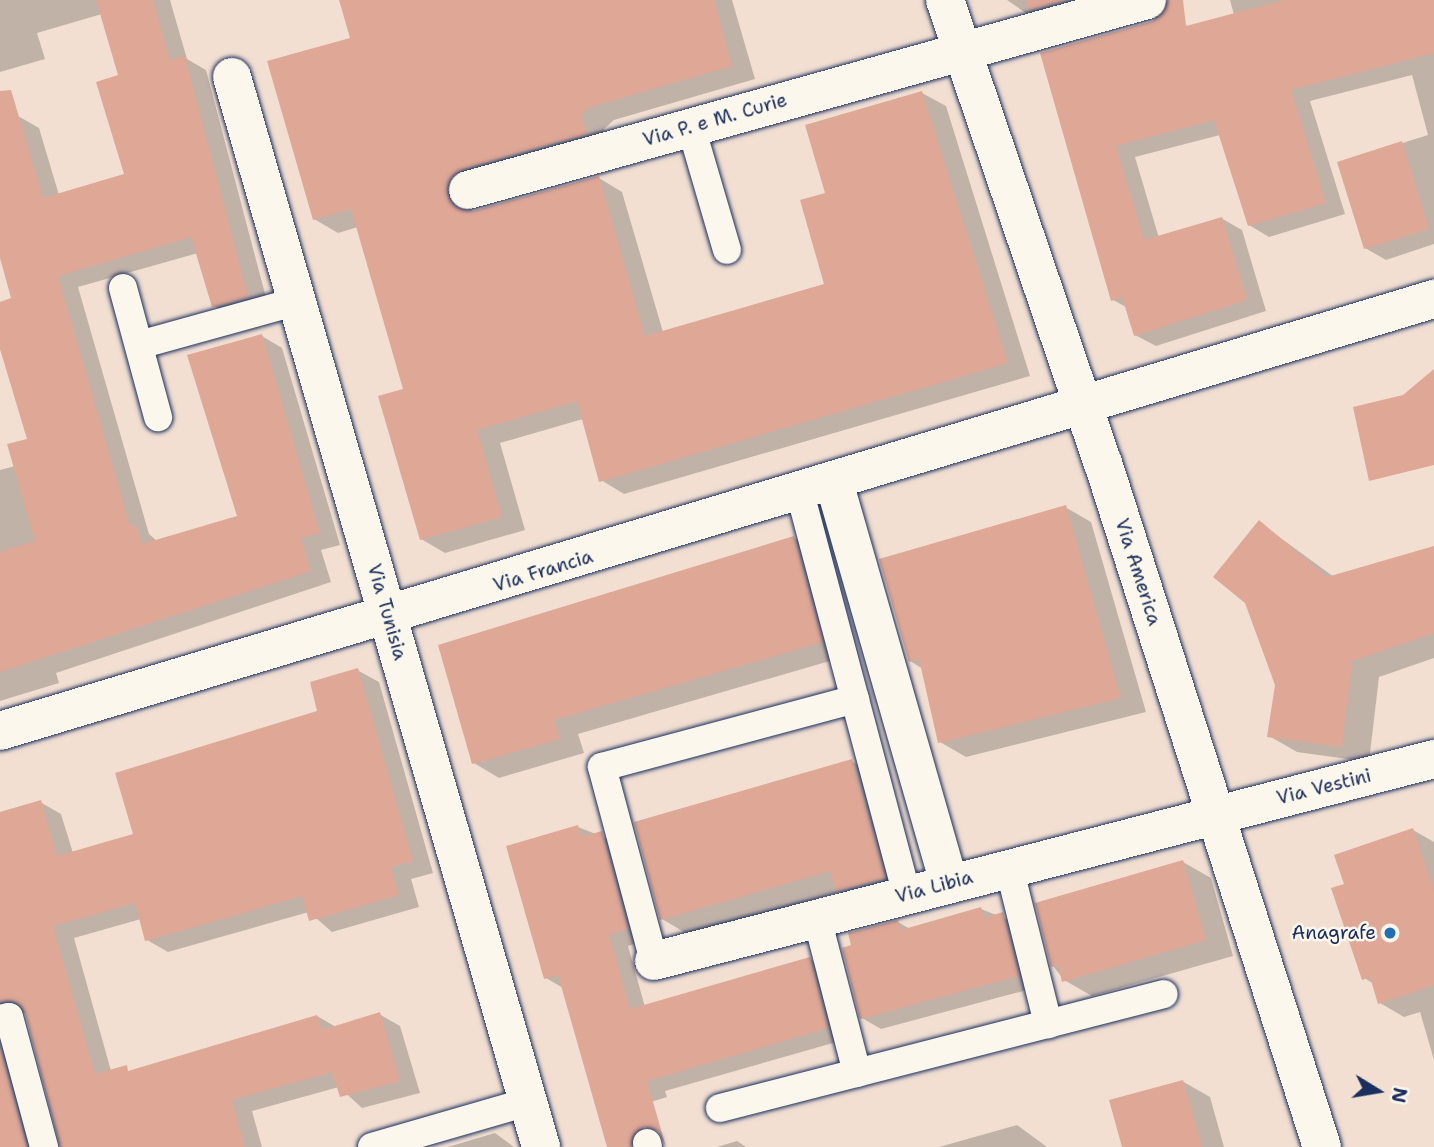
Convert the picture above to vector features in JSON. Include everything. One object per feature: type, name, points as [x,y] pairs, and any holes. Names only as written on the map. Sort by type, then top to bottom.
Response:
[{"type":"street","name":"Via America","points":[[945,0],[1084,407],[1322,1147]]},
{"type":"street","name":"Via P. e M. Curie","points":[[468,190],[1147,0]]},
{"type":"street","name":"Via Tunisia","points":[[233,77],[541,1147]]},
{"type":"street","name":"Via Francia","points":[[0,731],[817,488],[1434,299]]},
{"type":"street","points":[[817,488],[949,883]]},
{"type":"street","name":"Via Vestini","points":[[1215,815],[1434,759]]},
{"type":"street","name":"Via Libia","points":[[654,961],[1215,815]]},
{"type":"lane","points":[[691,127],[727,250]]},
{"type":"lane","points":[[123,288],[159,417]]},
{"type":"lane","points":[[139,345],[298,301]]},
{"type":"lane","points":[[817,488],[855,699],[907,894]]},
{"type":"lane","points":[[654,961],[602,767],[855,699]]},
{"type":"lane","points":[[1009,867],[1048,1024]]},
{"type":"lane","points":[[817,918],[857,1073]]},
{"type":"lane","points":[[720,1108],[1164,994]]},
{"type":"lane","points":[[0,1019],[9,1017],[44,1147]]},
{"type":"lane","points":[[372,1147],[528,1102]]},
{"type":"building","points":[[96,0],[153,0],[170,60],[185,56],[248,297],[212,307],[191,237],[58,276],[130,526],[136,525],[142,544],[237,516],[187,355],[262,334],[320,533],[301,538],[311,571],[0,672],[0,552],[35,541],[7,444],[27,439],[0,349],[0,302],[11,298],[0,258],[0,91],[11,90],[43,198],[124,174],[96,82],[118,75]]},
{"type":"building","points":[[339,0],[714,0],[732,66],[590,107],[581,115],[587,134],[462,169],[447,185],[453,206],[473,211],[599,176],[645,336],[824,284],[800,200],[825,193],[805,125],[922,91],[1008,363],[599,482],[577,401],[477,430],[502,517],[420,540],[378,396],[403,389],[351,209],[313,220],[267,61],[350,38]]},
{"type":"building","points":[[1026,0],[1066,0],[1029,10]]},
{"type":"building","points":[[1168,0],[1183,0],[1186,26],[1284,0],[1434,0],[1434,53],[1291,90],[1326,203],[1248,226],[1214,120],[1116,146],[1144,240],[1222,217],[1247,300],[1134,336],[1122,297],[1111,301],[1040,53],[1153,21]]},
{"type":"building","points":[[1402,141],[1429,229],[1364,249],[1337,162]]},
{"type":"building","points":[[1434,369],[1434,465],[1369,481],[1353,407],[1403,395]]},
{"type":"building","points":[[1066,505],[1121,698],[938,743],[919,659],[909,662],[879,559]]},
{"type":"building","points":[[1259,520],[1327,577],[1434,546],[1434,633],[1352,661],[1342,747],[1267,737],[1275,685],[1245,603],[1213,577]]},
{"type":"building","points":[[794,536],[823,642],[554,720],[560,739],[472,764],[438,645]]},
{"type":"building","points":[[358,668],[413,861],[391,867],[399,895],[309,921],[302,896],[145,941],[135,903],[53,926],[95,1074],[127,1065],[128,1071],[317,1015],[322,1030],[380,1012],[400,1081],[340,1097],[332,1072],[232,1100],[245,1147],[60,1147],[25,1013],[14,1001],[0,1002],[0,812],[41,800],[57,856],[133,834],[115,773],[317,711],[310,682]]},
{"type":"building","points":[[852,759],[886,878],[836,891],[830,871],[660,920],[634,822]]},
{"type":"building","points":[[578,825],[581,837],[602,831],[628,929],[609,935],[630,1009],[810,957],[828,1028],[647,1081],[666,1147],[658,1131],[644,1127],[631,1147],[607,1147],[558,975],[544,979],[506,846]]},
{"type":"building","name":"Anagrafe","points":[[1413,828],[1434,890],[1434,985],[1378,1004],[1370,977],[1362,980],[1331,888],[1344,884],[1334,855]]},
{"type":"building","points":[[1183,860],[1206,940],[1062,982],[1058,965],[1051,967],[1035,903]]},
{"type":"building","points":[[981,907],[984,918],[1003,912],[1019,976],[860,1019],[842,948],[851,945],[848,933],[898,920],[901,930]]},
{"type":"building","points":[[0,1048],[27,1147],[0,1147]]},
{"type":"building","points":[[1183,1080],[1202,1147],[1122,1147],[1109,1100]]},
{"type":"place","name":"Anagrafe","points":[[1390,933]]}]
